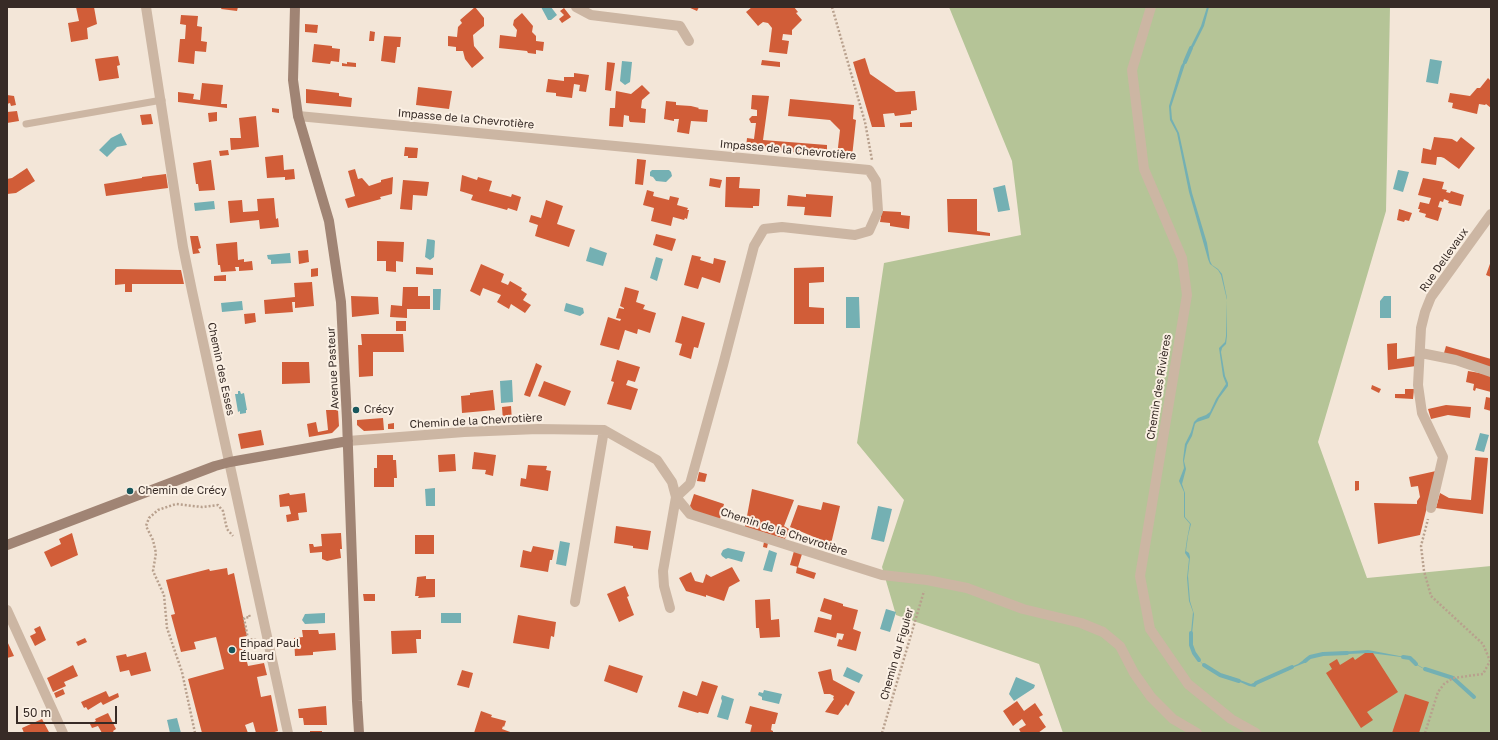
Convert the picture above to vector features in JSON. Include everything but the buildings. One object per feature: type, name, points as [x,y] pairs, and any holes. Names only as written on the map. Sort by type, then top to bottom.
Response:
[{"type":"main road","name":"Avenue Pasteur","points":[[295,7],[293,80],[298,116],[329,220],[341,302],[359,733]]},
{"type":"main road","points":[[7,545],[215,466],[348,441]]},
{"type":"street","name":"Chemin des Esses","points":[[146,7],[162,100],[183,247],[190,284],[288,733]]},
{"type":"street","points":[[576,7],[591,15],[680,26],[689,41]]},
{"type":"street","name":"Chemin des Rivières","points":[[1151,7],[1132,70],[1142,154],[1144,169],[1182,258],[1187,295],[1140,576],[1150,629],[1188,684],[1231,719],[1256,733]]},
{"type":"street","name":"Impasse de la Chevrotière","points":[[298,116],[869,170],[876,181],[878,211],[869,231],[855,235],[782,226],[764,229],[754,246],[690,484],[676,497]]},
{"type":"street","name":"Rue Dellevaux","points":[[1430,508],[1443,457],[1422,413],[1418,385],[1421,353],[1421,328],[1431,297],[1491,214]]},
{"type":"street","points":[[1421,353],[1456,360],[1491,372]]},
{"type":"street","name":"Chemin de la Chevrotière","points":[[348,441],[538,428],[604,430],[657,460],[672,482],[676,497],[690,514],[882,575],[927,580],[967,588],[1023,609],[1081,623],[1103,632],[1120,646],[1134,673],[1151,697],[1173,719],[1198,733]]},
{"type":"street","points":[[575,602],[604,430]]},
{"type":"street","points":[[670,608],[664,586],[663,571],[676,497]]},
{"type":"street","points":[[7,610],[63,733]]},
{"type":"lane","points":[[26,124],[162,100]]},
{"type":"path","points":[[832,7],[865,122],[872,158],[869,170]]},
{"type":"path","points":[[195,733],[182,672],[167,628],[164,595],[154,571],[156,553],[153,540],[146,526],[149,518],[158,510],[176,504],[202,507],[218,506],[223,510],[227,530],[233,535],[234,543]]},
{"type":"path","points":[[1425,733],[1438,692],[1444,684],[1453,678],[1483,674],[1490,661],[1483,644],[1431,596],[1424,571],[1421,546],[1430,508]]},
{"type":"path","name":"Chemin du Figuier","points":[[882,733],[927,580]]},
{"type":"path","points":[[248,610],[250,617],[244,618],[248,639],[268,642]]},
{"type":"green space","points":[[949,7],[1390,7],[1386,211],[1318,442],[1367,578],[1491,566],[1491,733],[1063,733],[1039,664],[896,615],[882,567],[904,500],[857,443],[884,263],[1021,235],[1012,161]]},
{"type":"water","points":[[541,7],[551,7],[557,15],[551,20],[548,20]]},
{"type":"water","points":[[1207,7],[1209,7],[1204,26],[1189,53],[1188,52],[1201,26]]},
{"type":"water","points":[[1186,58],[1171,107],[1172,119],[1179,133],[1192,193],[1207,243],[1210,261],[1212,265],[1218,269],[1222,274],[1227,300],[1221,275],[1218,270],[1210,264],[1208,259],[1189,192],[1177,133],[1170,120],[1169,106],[1181,66]]},
{"type":"water","points":[[1430,59],[1442,61],[1438,84],[1426,82]]},
{"type":"water","points":[[622,61],[632,62],[630,82],[625,85],[620,81]]},
{"type":"water","points":[[121,133],[127,145],[117,147],[107,157],[99,150],[111,138]]},
{"type":"water","points":[[652,170],[669,170],[672,176],[666,182],[656,181],[650,176],[650,172]]},
{"type":"water","points":[[1398,170],[1409,172],[1403,192],[1393,189]]},
{"type":"water","points":[[1005,185],[1010,210],[998,212],[993,188]]},
{"type":"water","points":[[214,201],[215,209],[195,211],[194,203]]},
{"type":"water","points":[[427,239],[435,241],[434,257],[430,260],[425,257]]},
{"type":"water","points":[[590,247],[607,253],[603,266],[586,261]]},
{"type":"water","points":[[290,253],[291,263],[271,264],[271,260],[268,259],[267,255]]},
{"type":"water","points":[[656,257],[663,259],[657,281],[650,278]]},
{"type":"water","points":[[433,289],[441,289],[440,310],[433,310]]},
{"type":"water","points":[[1384,296],[1391,296],[1391,318],[1380,318],[1380,301]]},
{"type":"water","points":[[846,297],[859,297],[860,328],[846,328]]},
{"type":"water","points":[[1227,300],[1227,336],[1226,344],[1222,348],[1221,352],[1228,386],[1219,398],[1209,418],[1195,424],[1192,436],[1187,445],[1184,461],[1186,469],[1182,484],[1185,493],[1185,517],[1191,524],[1186,551],[1189,553],[1190,557],[1188,576],[1190,601],[1194,614],[1191,644],[1194,654],[1190,643],[1193,612],[1189,601],[1187,578],[1189,559],[1185,553],[1190,524],[1184,517],[1184,492],[1179,481],[1184,468],[1183,460],[1185,444],[1194,422],[1198,418],[1210,412],[1216,399],[1226,384],[1223,376],[1219,348],[1225,342],[1226,336]]},
{"type":"water","points":[[242,301],[243,310],[222,312],[221,303]]},
{"type":"water","points":[[566,303],[583,308],[584,313],[580,316],[564,311]]},
{"type":"water","points":[[512,380],[513,402],[501,403],[500,381]]},
{"type":"water","points":[[238,391],[240,391],[241,394],[244,393],[247,410],[246,413],[240,414],[240,411],[238,412],[235,394],[238,394]]},
{"type":"water","points":[[1480,433],[1489,435],[1484,452],[1475,450]]},
{"type":"water","points":[[435,488],[435,506],[426,506],[425,489]]},
{"type":"water","points":[[878,506],[892,509],[884,542],[871,539]]},
{"type":"water","points":[[560,541],[570,543],[566,566],[556,564]]},
{"type":"water","points":[[728,548],[745,552],[742,562],[728,558],[726,559],[722,556],[721,554],[723,550]]},
{"type":"water","points":[[769,550],[777,553],[772,572],[763,570]]},
{"type":"water","points":[[886,609],[896,612],[890,632],[880,629]]},
{"type":"water","points":[[325,613],[325,623],[305,624],[302,620],[305,614]]},
{"type":"water","points":[[441,613],[461,613],[461,623],[441,623]]},
{"type":"water","points":[[1368,650],[1410,658],[1415,660],[1418,665],[1423,668],[1438,673],[1422,668],[1417,665],[1409,658],[1370,653],[1333,653],[1314,656],[1324,653]]},
{"type":"water","points":[[1309,656],[1312,656],[1309,657],[1307,662],[1261,680],[1255,687],[1221,675],[1229,676],[1251,684],[1298,664]]},
{"type":"water","points":[[1196,657],[1207,668],[1221,675],[1207,669]]},
{"type":"water","points":[[847,667],[863,675],[859,683],[843,676]]},
{"type":"water","points":[[1016,677],[1035,685],[1034,688],[1014,701],[1009,694]]},
{"type":"water","points":[[764,690],[782,694],[779,704],[762,700],[762,697],[758,695],[759,692],[763,693]]},
{"type":"water","points":[[722,695],[734,699],[728,720],[717,717],[722,701]]},
{"type":"water","points":[[177,718],[181,733],[170,733],[167,720]]},
{"type":"waterway","points":[[1185,62],[1191,48]]},
{"type":"waterway","points":[[1191,633],[1191,645],[1199,660]]},
{"type":"waterway","points":[[1305,661],[1310,657],[1323,654],[1347,653]]},
{"type":"waterway","points":[[1403,657],[1410,658],[1416,664]]},
{"type":"waterway","points":[[1204,665],[1220,675],[1239,681]]},
{"type":"waterway","points":[[1256,683],[1292,667]]},
{"type":"waterway","points":[[1425,669],[1453,678],[1474,697]]},
{"type":"place","name":"Crécy","points":[[356,410]]},
{"type":"place","name":"Chemin de Crécy","points":[[130,491]]},
{"type":"place","name":"Ehpad Paul Éluard","points":[[232,650]]}]
